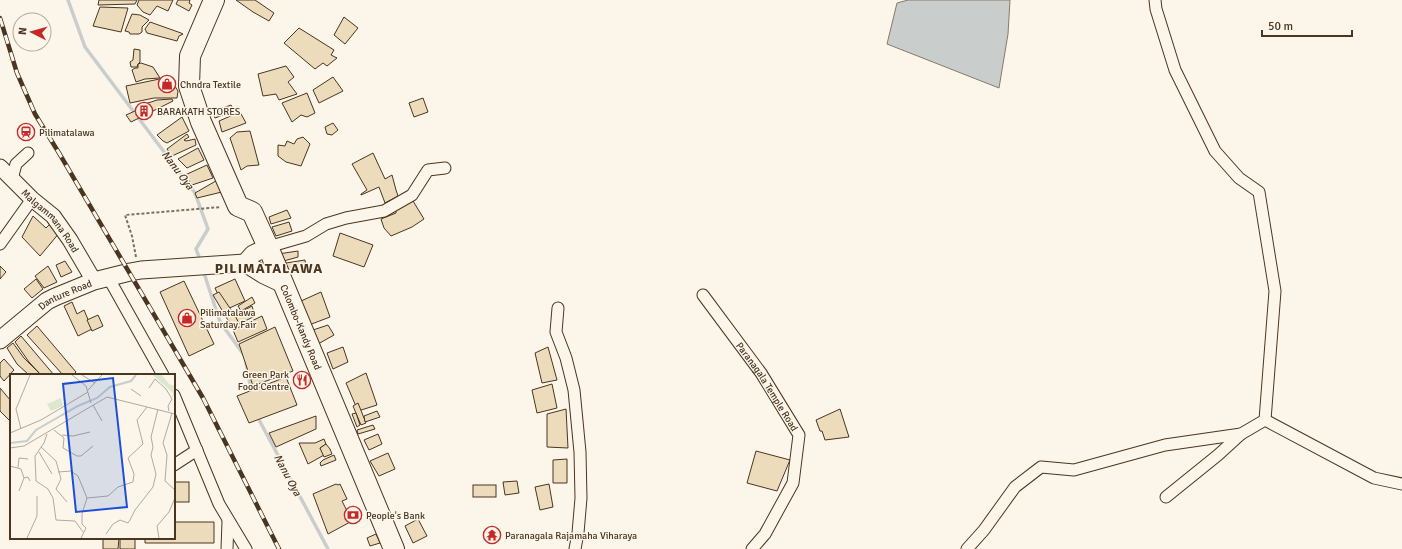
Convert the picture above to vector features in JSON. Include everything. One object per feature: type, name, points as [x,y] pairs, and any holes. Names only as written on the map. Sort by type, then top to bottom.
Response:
[{"type":"highway","name":"Colombo-Kandy Road","points":[[214,0],[190,56],[189,86],[201,122],[238,206],[252,212],[268,247],[394,549]]},
{"type":"main road","points":[[268,247],[254,254],[245,263],[264,275],[283,284]]},
{"type":"main road","name":"Danture Road","points":[[0,340],[47,301],[78,286],[140,270],[245,263]]},
{"type":"street","points":[[1155,0],[1156,9],[1175,70],[1215,151],[1239,178],[1259,192],[1275,291],[1265,420]]},
{"type":"street","points":[[12,179],[16,164],[28,153]]},
{"type":"street","name":"Malgammana Road","points":[[0,167],[32,199],[53,216],[101,279]]},
{"type":"street","points":[[268,247],[306,236],[326,224],[346,218],[384,212],[412,195],[428,170],[445,168]]},
{"type":"street","points":[[0,244],[32,199]]},
{"type":"street","points":[[101,279],[162,374]]},
{"type":"street","name":"Paranagala Temple Road","points":[[703,295],[761,373],[799,435],[793,483],[764,534],[752,549]]},
{"type":"street","points":[[558,308],[556,332],[566,358],[574,390],[580,452],[581,498],[575,549]]},
{"type":"street","points":[[175,397],[218,504],[246,549]]},
{"type":"street","points":[[1166,497],[1218,455],[1241,434],[1265,420]]},
{"type":"street","points":[[1265,420],[1374,478],[1402,484]]},
{"type":"street","points":[[968,549],[1015,488],[1041,467],[1074,470],[1165,445],[1241,434]]},
{"type":"street","points":[[175,464],[197,450]]},
{"type":"street","points":[[227,549],[228,520]]},
{"type":"path","points":[[140,270],[132,236],[125,215],[225,207]]},
{"type":"shaded area","points":[[908,0],[1010,0],[1008,34],[999,88],[887,44],[897,3]]},
{"type":"building","points":[[99,0],[137,0],[135,4],[98,5]]},
{"type":"building","points":[[139,0],[173,0],[168,11],[157,6],[150,15],[143,12],[137,5]]},
{"type":"building","points":[[178,0],[190,0],[189,3],[192,5],[189,11],[176,4]]},
{"type":"building","points":[[236,0],[255,0],[274,13],[269,21]]},
{"type":"building","points":[[100,7],[128,8],[121,32],[93,26]]},
{"type":"building","points":[[132,14],[140,15],[149,20],[142,27],[142,32],[139,34],[130,34],[129,32],[125,31]]},
{"type":"building","points":[[344,17],[358,28],[345,44],[334,35]]},
{"type":"building","points":[[150,22],[183,34],[179,36],[177,41],[147,33],[145,29]]},
{"type":"building","points":[[299,28],[334,50],[331,55],[337,58],[327,66],[323,63],[315,69],[284,43]]},
{"type":"building","points":[[134,49],[140,50],[140,62],[137,67],[131,67],[130,62],[133,60]]},
{"type":"building","points":[[141,63],[153,67],[160,78],[145,79],[136,82],[132,70],[138,68],[138,64]]},
{"type":"building","points":[[286,66],[294,77],[288,82],[297,94],[279,100],[276,94],[263,96],[258,74]]},
{"type":"building","points":[[169,77],[178,91],[177,98],[154,98],[130,103],[126,86]]},
{"type":"building","points":[[333,77],[343,91],[319,103],[313,90]]},
{"type":"building","points":[[307,93],[315,113],[307,117],[301,115],[292,122],[282,103]]},
{"type":"building","points":[[423,98],[428,112],[414,117],[409,103]]},
{"type":"building","name":"BARAKATH STORES","points":[[172,99],[173,101],[131,122],[126,115],[144,107],[145,104],[157,100]]},
{"type":"building","points":[[231,105],[234,111],[215,118],[212,112]]},
{"type":"building","points":[[240,112],[246,123],[222,132],[219,121]]},
{"type":"building","points":[[182,117],[189,131],[167,143],[157,135]]},
{"type":"building","points":[[333,123],[338,130],[332,135],[327,134],[325,127]]},
{"type":"building","points":[[250,131],[259,165],[247,166],[241,170],[230,138],[237,132]]},
{"type":"building","points":[[187,134],[189,137],[184,140],[195,139],[196,145],[172,156],[167,149]]},
{"type":"building","points":[[303,137],[310,144],[301,166],[286,162],[278,156],[278,145],[285,146],[287,141],[294,144],[297,139]]},
{"type":"building","points":[[198,148],[204,160],[187,168],[178,159]]},
{"type":"building","points":[[373,153],[385,179],[392,175],[398,196],[385,203],[379,187],[361,195],[367,190],[352,164]]},
{"type":"building","points":[[207,165],[213,178],[192,185],[185,175]]},
{"type":"building","points":[[221,178],[226,191],[197,198],[195,193]]},
{"type":"building","points":[[413,201],[424,219],[412,227],[391,236],[384,228],[381,219],[396,213],[396,209]]},
{"type":"building","points":[[287,210],[291,218],[271,224],[269,217]]},
{"type":"building","points":[[33,216],[46,228],[50,224],[60,232],[40,256],[22,237]]},
{"type":"building","points":[[289,222],[292,231],[276,236],[272,227]]},
{"type":"building","points":[[340,233],[373,245],[364,267],[333,256]]},
{"type":"building","points":[[298,251],[298,257],[280,262],[278,254]]},
{"type":"building","points":[[305,260],[306,270],[288,273],[286,263]]},
{"type":"building","points":[[65,261],[72,272],[61,277],[56,265]]},
{"type":"building","points":[[0,266],[6,272],[0,279]]},
{"type":"building","points":[[48,266],[57,282],[44,288],[35,276]]},
{"type":"building","points":[[36,279],[43,289],[32,298],[24,289]]},
{"type":"building","points":[[235,279],[245,301],[225,310],[215,288]]},
{"type":"building","name":"Pilimatalawa Saturday Fair","points":[[184,281],[214,344],[189,356],[160,292]]},
{"type":"building","points":[[219,292],[240,323],[232,327],[213,295]]},
{"type":"building","points":[[321,292],[330,317],[309,325],[301,301]]},
{"type":"building","points":[[252,297],[255,303],[241,311],[238,306]]},
{"type":"building","points":[[72,302],[77,314],[84,310],[92,329],[78,336],[64,306]]},
{"type":"building","points":[[252,306],[255,316],[239,324],[235,315]]},
{"type":"building","points":[[98,315],[103,326],[92,331],[87,320]]},
{"type":"building","points":[[262,316],[267,329],[238,342],[233,330]]},
{"type":"building","points":[[328,325],[334,335],[318,344],[313,330]]},
{"type":"building","points":[[37,326],[76,372],[74,374],[62,374],[27,335]]},
{"type":"building","points":[[275,327],[293,371],[253,386],[239,344]]},
{"type":"building","points":[[21,336],[53,374],[40,374],[29,362],[15,342]]},
{"type":"building","points":[[13,343],[24,358],[40,374],[28,374],[17,364],[7,348]]},
{"type":"building","points":[[343,347],[348,362],[333,369],[327,353]]},
{"type":"building","points":[[548,347],[557,380],[542,383],[535,353]]},
{"type":"building","points":[[4,359],[14,370],[4,381],[0,376],[0,363]]},
{"type":"building","points":[[366,373],[377,405],[358,411],[346,383]]},
{"type":"building","points":[[286,377],[297,405],[249,423],[237,396]]},
{"type":"building","points":[[552,384],[557,408],[537,413],[532,390]]},
{"type":"building","points":[[0,388],[10,400],[10,419],[9,420],[0,411]]},
{"type":"building","points":[[358,403],[366,423],[361,425],[353,406]]},
{"type":"building","points":[[566,409],[568,448],[547,447],[547,414]]},
{"type":"building","points":[[840,409],[849,437],[825,440],[816,420]]},
{"type":"building","points":[[377,411],[380,417],[365,422],[364,416]]},
{"type":"building","points":[[356,413],[360,425],[357,427],[352,414]]},
{"type":"building","points":[[316,416],[316,429],[276,447],[269,433]]},
{"type":"building","points":[[373,425],[375,429],[358,434],[357,430]]},
{"type":"building","points":[[378,434],[382,444],[369,450],[364,440]]},
{"type":"building","points":[[324,439],[326,444],[320,448],[324,455],[308,464],[299,443],[315,443]]},
{"type":"building","points":[[326,444],[332,454],[324,457],[320,448]]},
{"type":"building","points":[[756,451],[790,460],[777,491],[747,483]]},
{"type":"building","points":[[388,453],[395,469],[379,476],[370,461]]},
{"type":"building","points":[[334,455],[336,460],[321,466],[320,463],[323,460]]},
{"type":"building","points":[[567,459],[567,483],[553,483],[553,460]]},
{"type":"building","points":[[517,481],[519,493],[505,495],[503,482]]},
{"type":"building","points":[[175,482],[189,482],[189,502],[175,502]]},
{"type":"building","points":[[336,484],[340,484],[347,499],[342,501],[352,521],[328,534],[313,494]]},
{"type":"building","points":[[549,484],[553,507],[540,510],[535,487]]},
{"type":"building","points":[[473,485],[496,485],[496,497],[473,497]]},
{"type":"building","points":[[418,519],[427,536],[413,543],[405,526]]},
{"type":"building","points":[[175,522],[214,522],[214,543],[145,543],[145,539],[175,539]]},
{"type":"building","points":[[376,534],[380,543],[370,546],[367,538]]},
{"type":"building","points":[[103,539],[119,539],[118,549],[103,549]]},
{"type":"building","points":[[120,539],[135,539],[135,549],[120,549]]},
{"type":"waterway","name":"Nanu Oya","points":[[68,0],[85,47],[195,193],[208,229],[196,249],[201,262]]},
{"type":"waterway","name":"Nanu Oya","points":[[203,270],[220,322],[244,355]]},
{"type":"waterway","name":"Nanu Oya","points":[[246,363],[252,395]]},
{"type":"waterway","name":"Nanu Oya","points":[[257,416],[328,549]]},
{"type":"railway","points":[[0,18],[17,73],[35,114],[203,398],[279,549]]},
{"type":"place","name":"Chndra Textile","points":[[167,84]]},
{"type":"place","name":"BARAKATH STORES","points":[[144,111]]},
{"type":"place","name":"Pilimatalawa","points":[[26,132]]},
{"type":"place","name":"Pilimatalawa Saturday Fair","points":[[187,318]]},
{"type":"place","name":"Green Park Food Centre","points":[[302,380]]},
{"type":"place","name":"People's Bank","points":[[353,515]]},
{"type":"place","name":"Paranagala Rajamaha Viharaya","points":[[492,535]]},
{"type":"district","name":"PILIMATALAWA","points":[[269,268]]}]
